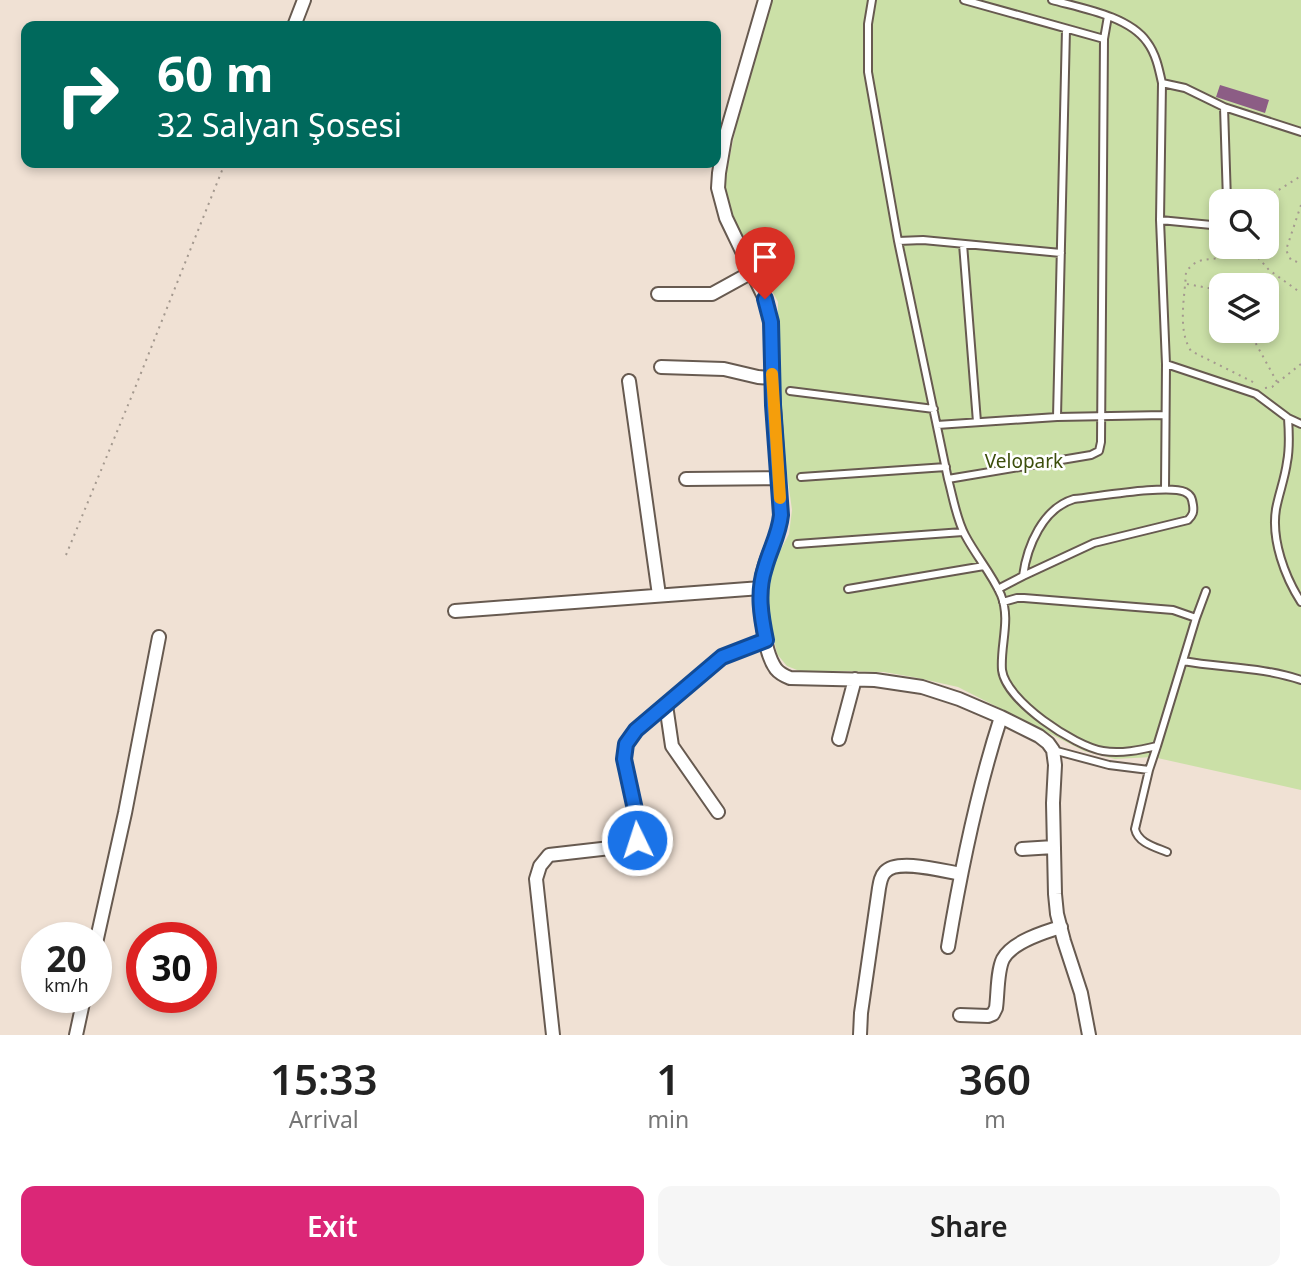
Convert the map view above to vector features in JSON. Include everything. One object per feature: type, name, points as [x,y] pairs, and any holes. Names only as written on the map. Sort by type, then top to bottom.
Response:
[{"type":"street","points":[[296,21],[304,0]]},
{"type":"street","points":[[721,161],[725,138],[765,0]]},
{"type":"street","points":[[720,168],[718,188],[726,218],[765,299],[771,322],[781,515],[780,528],[764,571],[761,616],[776,670],[790,678],[875,680],[922,687],[1002,717],[1048,743],[1053,750],[1055,765],[1055,894],[1060,927],[1081,993],[1089,1035]]},
{"type":"street","points":[[658,294],[712,294],[752,272]]},
{"type":"street","points":[[660,368],[724,369],[772,378]]},
{"type":"street","points":[[629,381],[659,595]]},
{"type":"street","points":[[687,479],[778,478]]},
{"type":"street","points":[[455,611],[761,587]]},
{"type":"street","points":[[101,922],[159,637]]},
{"type":"street","points":[[553,1035],[536,879],[540,866],[549,855],[628,846],[637,840],[639,828],[624,759],[626,744],[636,730],[722,657],[766,640]]},
{"type":"street","points":[[839,739],[855,679]]},
{"type":"street","points":[[666,705],[672,746],[718,812]]},
{"type":"street","points":[[948,947],[961,874],[1002,717]]},
{"type":"street","points":[[1022,849],[1054,847]]},
{"type":"street","points":[[860,1035],[879,888],[886,870],[904,865],[961,874]]},
{"type":"street","points":[[960,1015],[993,1014],[1004,958],[1027,940],[1060,927]]},
{"type":"street","points":[[76,1035],[81,1013]]},
{"type":"lane","points":[[872,0],[868,24],[868,72],[898,241],[948,479],[963,531],[998,589],[1003,603],[1006,621],[1002,670],[1005,679],[1031,711],[1078,742],[1105,752],[1134,751],[1157,746]]},
{"type":"lane","points":[[964,0],[1104,39]]},
{"type":"lane","points":[[1052,0],[1108,16],[1136,31],[1147,41],[1156,58],[1162,83],[1160,220],[1166,364],[1165,489]]},
{"type":"lane","points":[[948,479],[1095,454],[1101,446],[1104,39],[1108,16]]},
{"type":"lane","points":[[1057,416],[1066,29]]},
{"type":"lane","points":[[1162,83],[1185,88],[1224,107],[1301,132]]},
{"type":"lane","points":[[1224,107],[1227,189]]},
{"type":"lane","points":[[1160,220],[1209,225]]},
{"type":"lane","points":[[898,241],[923,240],[1061,253]]},
{"type":"lane","points":[[963,244],[977,422]]},
{"type":"lane","points":[[1166,364],[1256,394],[1288,418],[1301,424]]},
{"type":"lane","points":[[790,391],[934,409]]},
{"type":"lane","points":[[937,425],[1057,416],[1165,415]]},
{"type":"lane","points":[[1288,418],[1287,461],[1275,511],[1275,529],[1291,587],[1301,602]]},
{"type":"lane","points":[[801,477],[946,467]]},
{"type":"lane","points":[[998,589],[1094,543],[1188,520],[1194,511],[1192,498],[1182,491],[1165,489],[1066,502],[1053,512],[1030,545],[1024,562],[1023,576]]},
{"type":"lane","points":[[797,544],[963,531]]},
{"type":"lane","points":[[848,589],[984,566]]},
{"type":"lane","points":[[1167,852],[1142,841],[1135,829],[1149,770],[1206,591]]},
{"type":"lane","points":[[1003,603],[1024,598],[1173,610],[1196,618]]},
{"type":"lane","points":[[1182,661],[1270,671],[1301,680]]},
{"type":"lane","points":[[1053,750],[1109,765],[1149,770]]},
{"type":"path","points":[[66,555],[223,168]]},
{"type":"path","points":[[1279,190],[1301,176]]},
{"type":"path","points":[[1301,205],[1286,250],[1291,260],[1301,263]]},
{"type":"path","points":[[1209,258],[1191,266],[1186,272],[1183,323],[1185,342],[1191,351],[1264,388],[1272,387],[1301,364]]},
{"type":"path","points":[[1259,259],[1269,270],[1301,293]]},
{"type":"path","points":[[1186,284],[1209,288]]},
{"type":"path","points":[[1256,343],[1278,383]]},
{"type":"green space","name":"Velopark","points":[[771,0],[1301,0],[1301,790],[1153,757],[1115,759],[1084,751],[958,687],[884,672],[802,672],[787,666],[777,654],[767,591],[772,566],[789,534],[792,510],[783,445],[778,366],[778,302],[733,217],[726,195],[726,175],[736,127]]},
{"type":"building","points":[[1220,85],[1269,100],[1265,113],[1216,97]]},
{"type":"slow traffic","points":[[772,374],[780,498]]},
{"type":"route","points":[[637,840],[639,828],[624,759],[626,744],[636,730],[722,657],[766,640],[761,616],[761,587],[780,528],[781,515],[773,405],[771,322],[765,299]]}]
